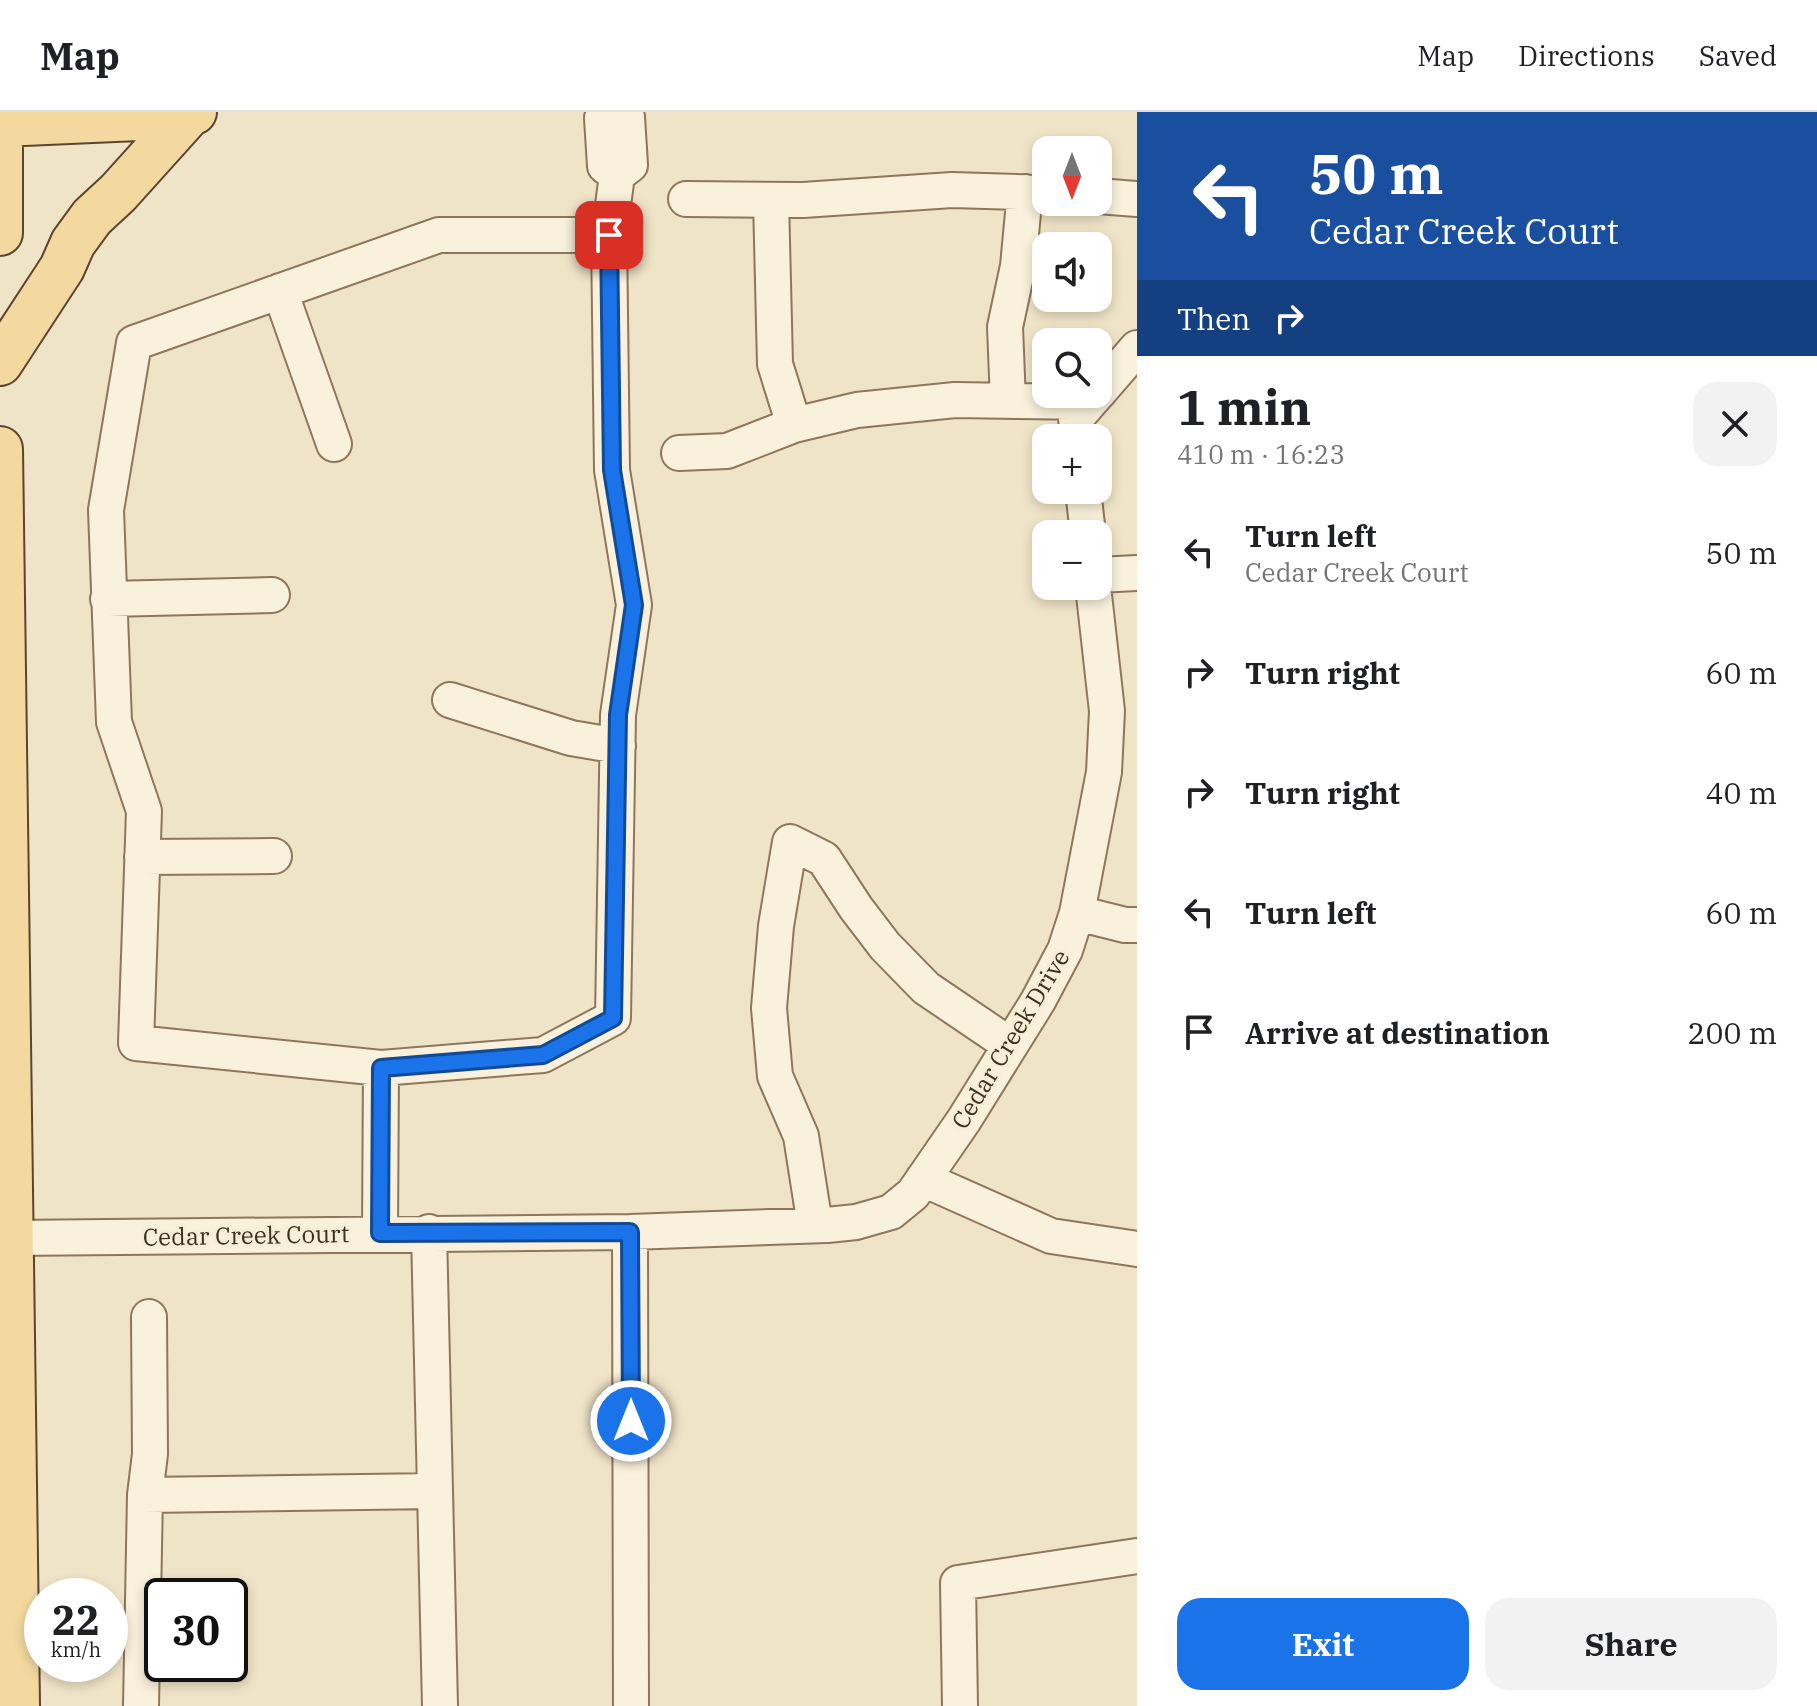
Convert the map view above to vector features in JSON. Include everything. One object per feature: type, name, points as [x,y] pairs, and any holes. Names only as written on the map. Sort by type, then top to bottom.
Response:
[{"type":"main road","points":[[0,233],[0,123],[7,112]]},
{"type":"main road","points":[[0,123],[161,117],[190,112]]},
{"type":"main road","points":[[0,363],[92,217],[118,193],[190,112]]},
{"type":"main road","points":[[0,449],[17,1706]]},
{"type":"street","points":[[607,112],[602,118],[605,166],[617,175]]},
{"type":"street","points":[[609,235],[439,235],[134,343],[106,510],[114,722],[144,811],[136,1043],[381,1068],[543,1055],[613,1018],[618,715],[634,605],[612,470],[609,235],[617,175],[630,165],[627,117],[622,112]]},
{"type":"street","points":[[686,199],[771,200],[952,190],[1032,192]]},
{"type":"street","points":[[1112,197],[1137,199]]},
{"type":"street","points":[[771,200],[775,364],[794,425]]},
{"type":"street","points":[[1008,401],[1005,327],[1032,208]]},
{"type":"street","points":[[280,291],[334,444]]},
{"type":"street","points":[[1112,377],[1137,348]]},
{"type":"street","points":[[679,453],[727,451],[794,425],[857,410],[955,400],[1032,400]]},
{"type":"street","points":[[1112,574],[1137,573]]},
{"type":"street","points":[[108,599],[272,595]]},
{"type":"street","name":"Cedar Creek Drive","points":[[630,1232],[856,1222],[891,1212],[913,1194],[1010,1045],[1065,950],[1077,913],[1104,772],[1107,711],[1095,600]]},
{"type":"street","points":[[450,700],[571,738],[618,746]]},
{"type":"street","points":[[815,1225],[801,1136],[775,1076],[769,1008],[776,926],[790,842],[824,859],[885,946],[926,988],[1010,1045]]},
{"type":"street","points":[[142,857],[274,856]]},
{"type":"street","points":[[1077,913],[1137,925]]},
{"type":"street","points":[[380,1233],[381,1068]]},
{"type":"street","points":[[923,1179],[1051,1236],[1137,1249]]},
{"type":"street","points":[[429,1232],[440,1706]]},
{"type":"street","points":[[630,1232],[631,1706]]},
{"type":"street","name":"Cedar Creek Court","points":[[11,1238],[630,1232]]},
{"type":"street","points":[[141,1706],[145,1495],[150,1454],[149,1317]]},
{"type":"street","points":[[145,1495],[435,1491]]},
{"type":"street","points":[[960,1706],[958,1583],[1137,1556]]},
{"type":"route","points":[[609,235],[612,470],[634,605],[618,715],[613,1018],[543,1055],[381,1068],[380,1233],[630,1232],[631,1421]]}]
